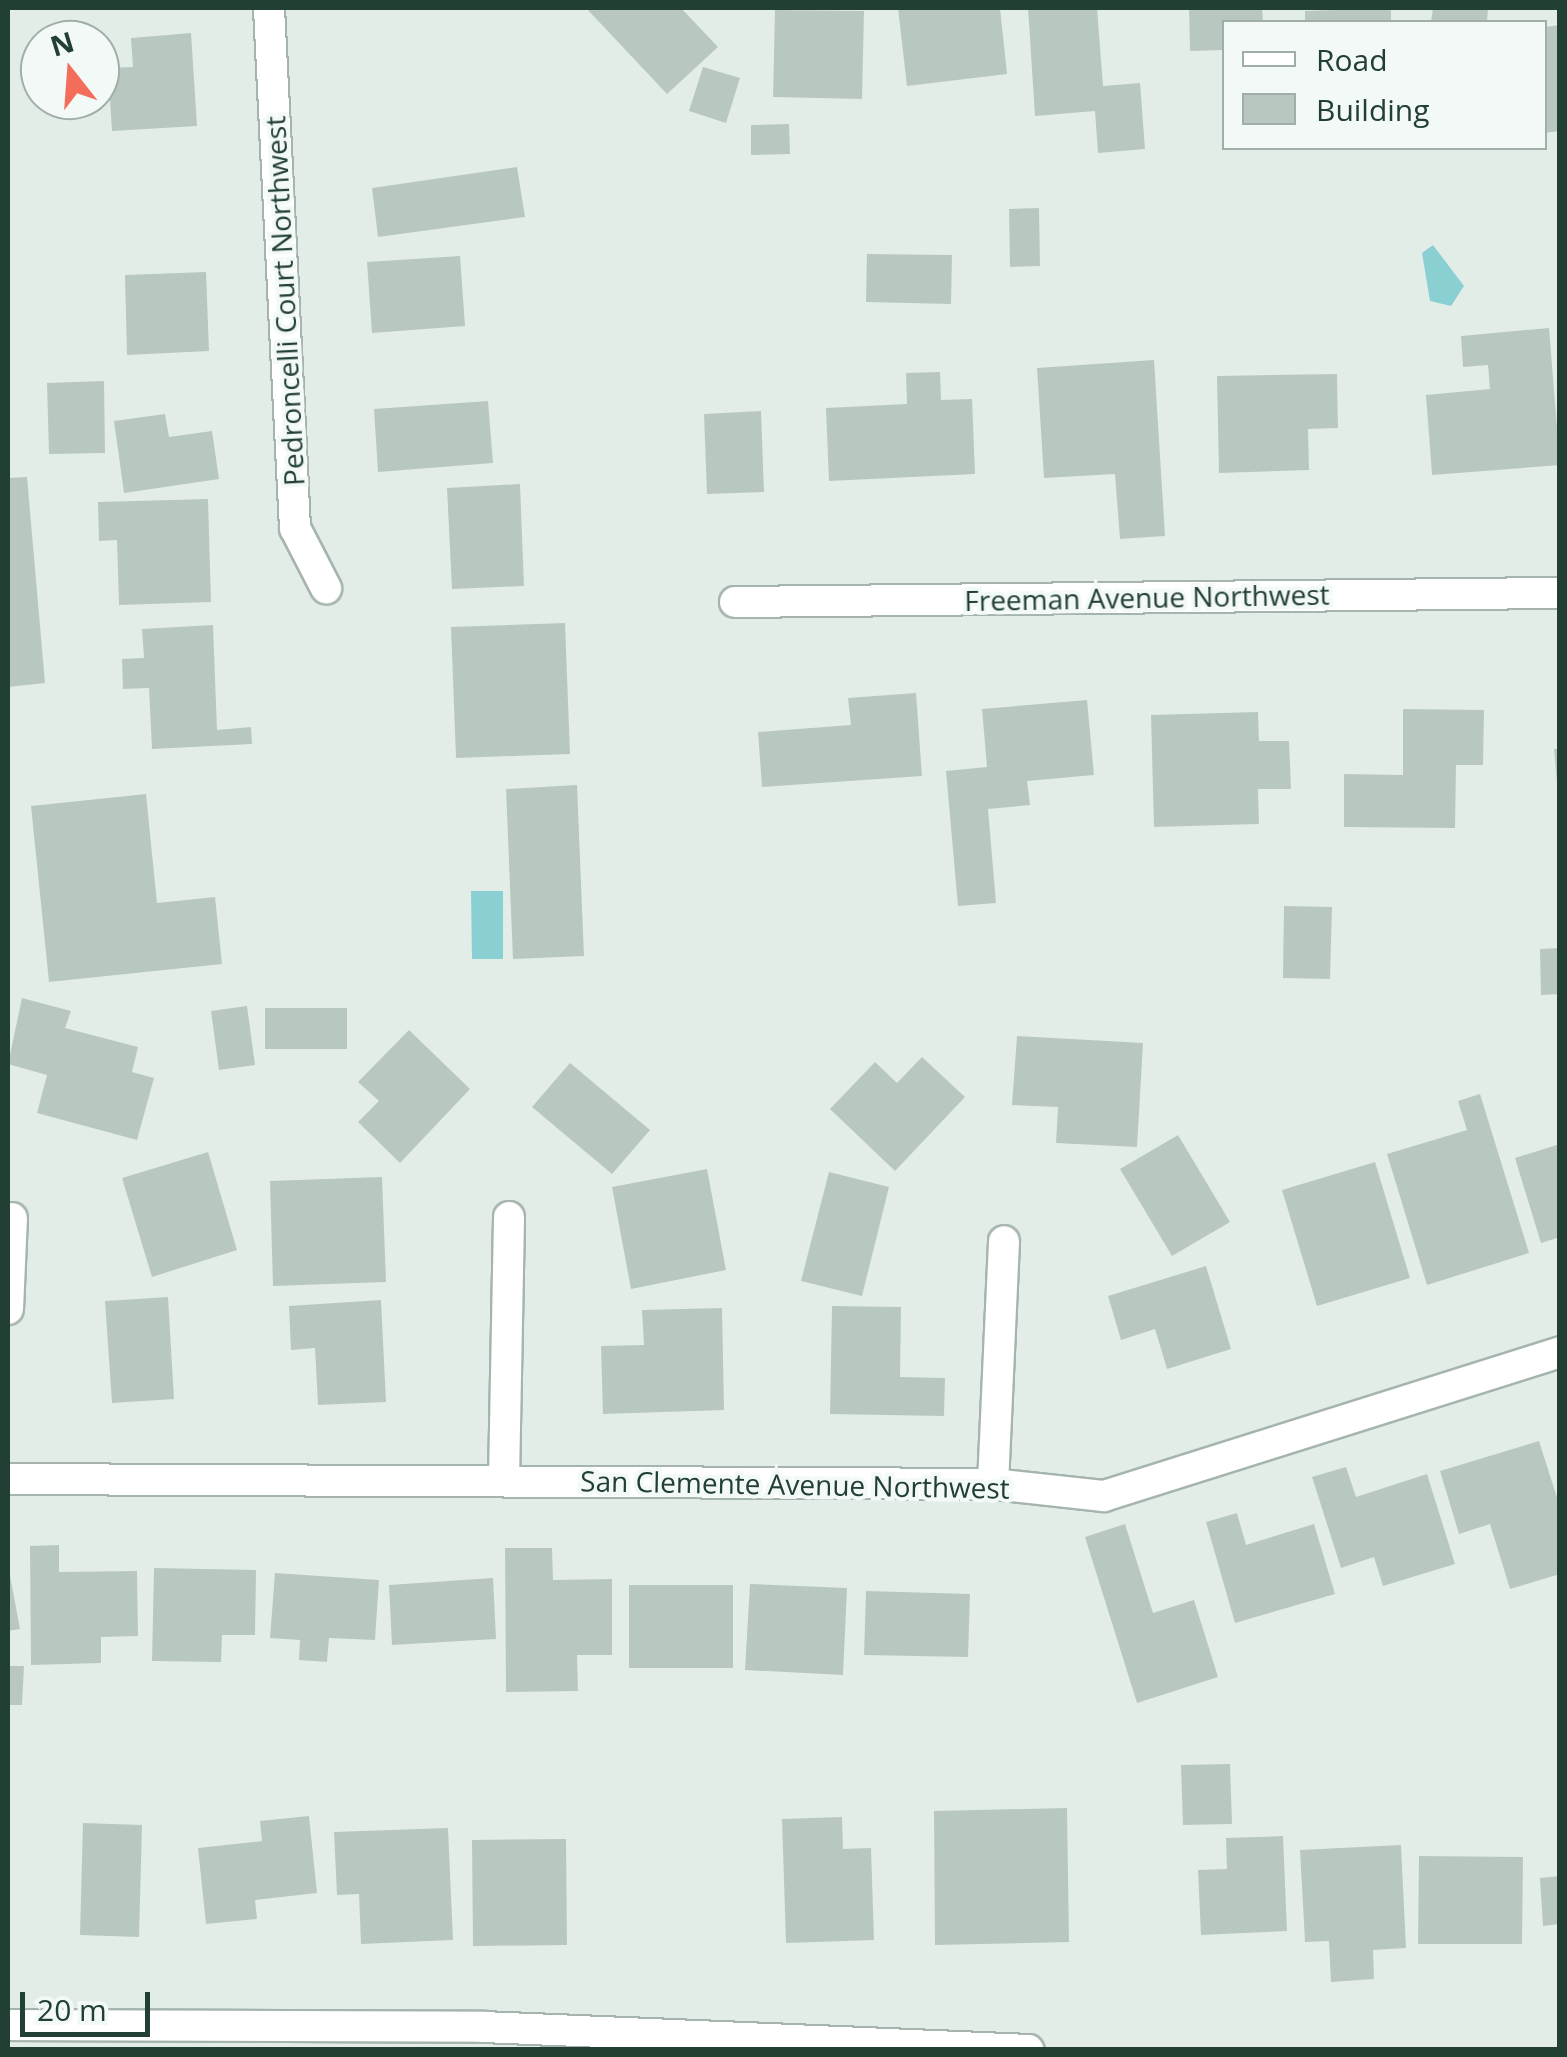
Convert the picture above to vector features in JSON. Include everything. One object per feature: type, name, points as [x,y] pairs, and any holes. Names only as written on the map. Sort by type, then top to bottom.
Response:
[{"type":"street","name":"Pedroncelli Court Northwest","points":[[269,8],[295,528],[326,588]]},
{"type":"street","name":"Freeman Avenue Northwest","points":[[735,602],[1560,593]]},
{"type":"street","points":[[504,1479],[509,1217]]},
{"type":"street","points":[[8,1310],[12,1218]]},
{"type":"street","points":[[993,1484],[1004,1241]]},
{"type":"street","name":"San Clemente Avenue Northwest","points":[[8,1479],[993,1484],[1104,1496],[1560,1352]]},
{"type":"street","points":[[8,2025],[483,2027],[1028,2050]]},
{"type":"water","points":[[1433,245],[1464,286],[1451,306],[1430,301],[1422,253]]},
{"type":"water","points":[[471,891],[503,891],[503,959],[472,959]]},
{"type":"building","points":[[586,8],[681,8],[718,47],[667,94]]},
{"type":"building","points":[[898,8],[1000,8],[1007,74],[907,86]]},
{"type":"building","points":[[1028,8],[1097,8],[1103,86],[1140,83],[1145,149],[1098,153],[1095,111],[1035,116]]},
{"type":"building","points":[[1189,8],[1262,8],[1263,20],[1222,20],[1222,50],[1190,51]]},
{"type":"building","points":[[1391,8],[1391,20],[1305,20],[1305,11]]},
{"type":"building","points":[[1433,8],[1488,8],[1487,20],[1431,20]]},
{"type":"building","points":[[775,10],[864,11],[862,99],[773,97]]},
{"type":"building","points":[[1560,25],[1560,131],[1547,133],[1547,27]]},
{"type":"building","points":[[191,33],[197,126],[112,131],[111,120],[120,120],[120,68],[133,67],[131,38]]},
{"type":"building","points":[[703,67],[740,78],[726,123],[689,111]]},
{"type":"building","points":[[789,124],[790,154],[751,155],[751,125]]},
{"type":"building","points":[[517,167],[525,217],[378,237],[372,188]]},
{"type":"building","points":[[1039,208],[1040,266],[1010,267],[1009,209]]},
{"type":"building","points":[[867,254],[952,255],[951,304],[866,302]]},
{"type":"building","points":[[460,256],[465,326],[372,333],[367,262]]},
{"type":"building","points":[[206,272],[209,351],[127,355],[125,275]]},
{"type":"building","points":[[1549,328],[1560,465],[1432,475],[1426,395],[1490,389],[1488,365],[1463,367],[1461,336]]},
{"type":"building","points":[[1154,360],[1165,536],[1120,539],[1115,474],[1044,478],[1037,368]]},
{"type":"building","points":[[940,372],[941,400],[972,399],[975,474],[829,481],[826,408],[907,404],[906,373]]},
{"type":"building","points":[[1337,374],[1338,428],[1308,429],[1309,470],[1219,473],[1217,376]]},
{"type":"building","points":[[104,381],[105,453],[49,454],[47,383]]},
{"type":"building","points":[[488,401],[493,463],[378,472],[374,409]]},
{"type":"building","points":[[761,411],[764,492],[707,494],[704,414]]},
{"type":"building","points":[[165,414],[169,437],[212,431],[219,479],[124,493],[114,421]]},
{"type":"building","points":[[27,477],[45,683],[8,687],[8,478]]},
{"type":"building","points":[[520,484],[524,586],[452,589],[447,488]]},
{"type":"building","points":[[208,499],[211,602],[119,605],[117,540],[99,541],[98,502]]},
{"type":"building","points":[[565,623],[570,754],[456,758],[451,627]]},
{"type":"building","points":[[213,625],[217,730],[251,727],[252,744],[152,749],[149,688],[123,689],[122,659],[144,658],[142,629]]},
{"type":"building","points":[[916,693],[922,776],[762,787],[758,732],[851,725],[848,698]]},
{"type":"building","points":[[1087,700],[1094,775],[1027,781],[1030,805],[988,809],[996,903],[958,906],[946,771],[987,767],[982,709]]},
{"type":"building","points":[[1403,709],[1484,710],[1483,765],[1456,765],[1455,828],[1344,827],[1344,774],[1403,775]]},
{"type":"building","points":[[1258,712],[1259,741],[1289,741],[1291,789],[1258,789],[1259,824],[1154,827],[1151,715]]},
{"type":"building","points":[[1554,749],[1560,749],[1557,782]]},
{"type":"building","points":[[577,785],[584,956],[513,959],[506,789]]},
{"type":"building","points":[[146,794],[157,903],[215,897],[222,964],[49,982],[31,806]]},
{"type":"building","points":[[1284,906],[1332,907],[1330,979],[1283,978]]},
{"type":"building","points":[[1560,948],[1560,994],[1541,995],[1540,949]]},
{"type":"building","points":[[22,998],[71,1011],[65,1028],[138,1047],[132,1072],[154,1078],[137,1140],[37,1113],[47,1075],[8,1064]]},
{"type":"building","points":[[247,1006],[255,1065],[219,1070],[211,1011]]},
{"type":"building","points":[[265,1008],[347,1008],[347,1049],[265,1049]]},
{"type":"building","points":[[409,1030],[470,1089],[400,1163],[358,1122],[379,1101],[358,1082]]},
{"type":"building","points":[[1017,1036],[1143,1043],[1137,1147],[1056,1143],[1058,1107],[1012,1105]]},
{"type":"building","points":[[922,1057],[965,1097],[895,1171],[830,1109],[875,1062],[897,1083]]},
{"type":"building","points":[[570,1063],[650,1130],[612,1174],[532,1107]]},
{"type":"building","points":[[1480,1094],[1529,1253],[1427,1285],[1387,1154],[1467,1130],[1458,1101]]},
{"type":"building","points":[[1178,1135],[1230,1222],[1172,1256],[1120,1169]]},
{"type":"building","points":[[1560,1144],[1560,1237],[1541,1243],[1515,1158]]},
{"type":"building","points":[[208,1152],[237,1250],[152,1277],[122,1178]]},
{"type":"building","points":[[1375,1162],[1410,1278],[1317,1306],[1282,1190]]},
{"type":"building","points":[[707,1169],[726,1270],[631,1289],[612,1187]]},
{"type":"building","points":[[829,1172],[889,1187],[862,1296],[801,1281]]},
{"type":"building","points":[[382,1177],[386,1282],[273,1286],[270,1181]]},
{"type":"building","points":[[1206,1266],[1231,1349],[1167,1369],[1155,1329],[1121,1340],[1108,1296]]},
{"type":"building","points":[[168,1297],[174,1399],[112,1403],[105,1301]]},
{"type":"building","points":[[381,1300],[386,1402],[318,1405],[315,1348],[291,1350],[289,1306]]},
{"type":"building","points":[[832,1306],[901,1307],[900,1377],[945,1378],[944,1416],[830,1414]]},
{"type":"building","points":[[722,1308],[724,1410],[603,1414],[601,1346],[644,1345],[642,1310]]},
{"type":"building","points":[[1539,1441],[1560,1507],[1560,1574],[1510,1589],[1490,1524],[1459,1534],[1440,1471]]},
{"type":"building","points":[[1346,1467],[1356,1497],[1427,1474],[1455,1564],[1383,1586],[1374,1557],[1341,1568],[1312,1477]]},
{"type":"building","points":[[1237,1513],[1246,1545],[1314,1524],[1335,1594],[1235,1623],[1206,1522]]},
{"type":"building","points":[[1125,1524],[1153,1613],[1194,1600],[1218,1677],[1137,1703],[1085,1537]]},
{"type":"building","points":[[59,1545],[59,1572],[137,1571],[138,1636],[101,1637],[101,1663],[31,1665],[30,1546]]},
{"type":"building","points":[[505,1548],[552,1548],[553,1580],[612,1579],[612,1655],[577,1655],[578,1691],[506,1692]]},
{"type":"building","points":[[8,1565],[20,1629],[8,1631]]},
{"type":"building","points":[[154,1568],[256,1570],[255,1635],[222,1635],[221,1662],[152,1661]]},
{"type":"building","points":[[275,1573],[379,1580],[375,1640],[329,1638],[327,1662],[299,1660],[300,1640],[270,1638]]},
{"type":"building","points":[[493,1578],[496,1639],[392,1645],[389,1585]]},
{"type":"building","points":[[750,1584],[847,1588],[843,1675],[745,1670]]},
{"type":"building","points":[[629,1585],[733,1585],[733,1668],[629,1668]]},
{"type":"building","points":[[866,1591],[970,1594],[968,1657],[864,1655]]},
{"type":"building","points":[[8,1666],[24,1666],[22,1705],[8,1705]]},
{"type":"building","points":[[1230,1764],[1232,1824],[1183,1825],[1181,1765]]},
{"type":"building","points":[[1067,1808],[1069,1942],[935,1945],[934,1811]]},
{"type":"building","points":[[309,1816],[317,1893],[255,1900],[257,1919],[206,1924],[198,1848],[262,1841],[260,1821]]},
{"type":"building","points":[[842,1817],[843,1849],[871,1848],[874,1940],[786,1943],[782,1819]]},
{"type":"building","points":[[83,1823],[142,1825],[139,1937],[80,1935]]},
{"type":"building","points":[[448,1828],[453,1940],[361,1944],[359,1894],[337,1895],[334,1832]]},
{"type":"building","points":[[1283,1836],[1287,1931],[1201,1935],[1198,1870],[1227,1869],[1226,1838]]},
{"type":"building","points":[[566,1839],[567,1945],[473,1946],[472,1840]]},
{"type":"building","points":[[1401,1845],[1406,1948],[1373,1950],[1374,1979],[1331,1982],[1329,1941],[1305,1942],[1300,1850]]},
{"type":"building","points":[[1419,1856],[1523,1857],[1522,1944],[1418,1944]]},
{"type":"building","points":[[1560,1876],[1560,1924],[1543,1926],[1540,1878]]}]
